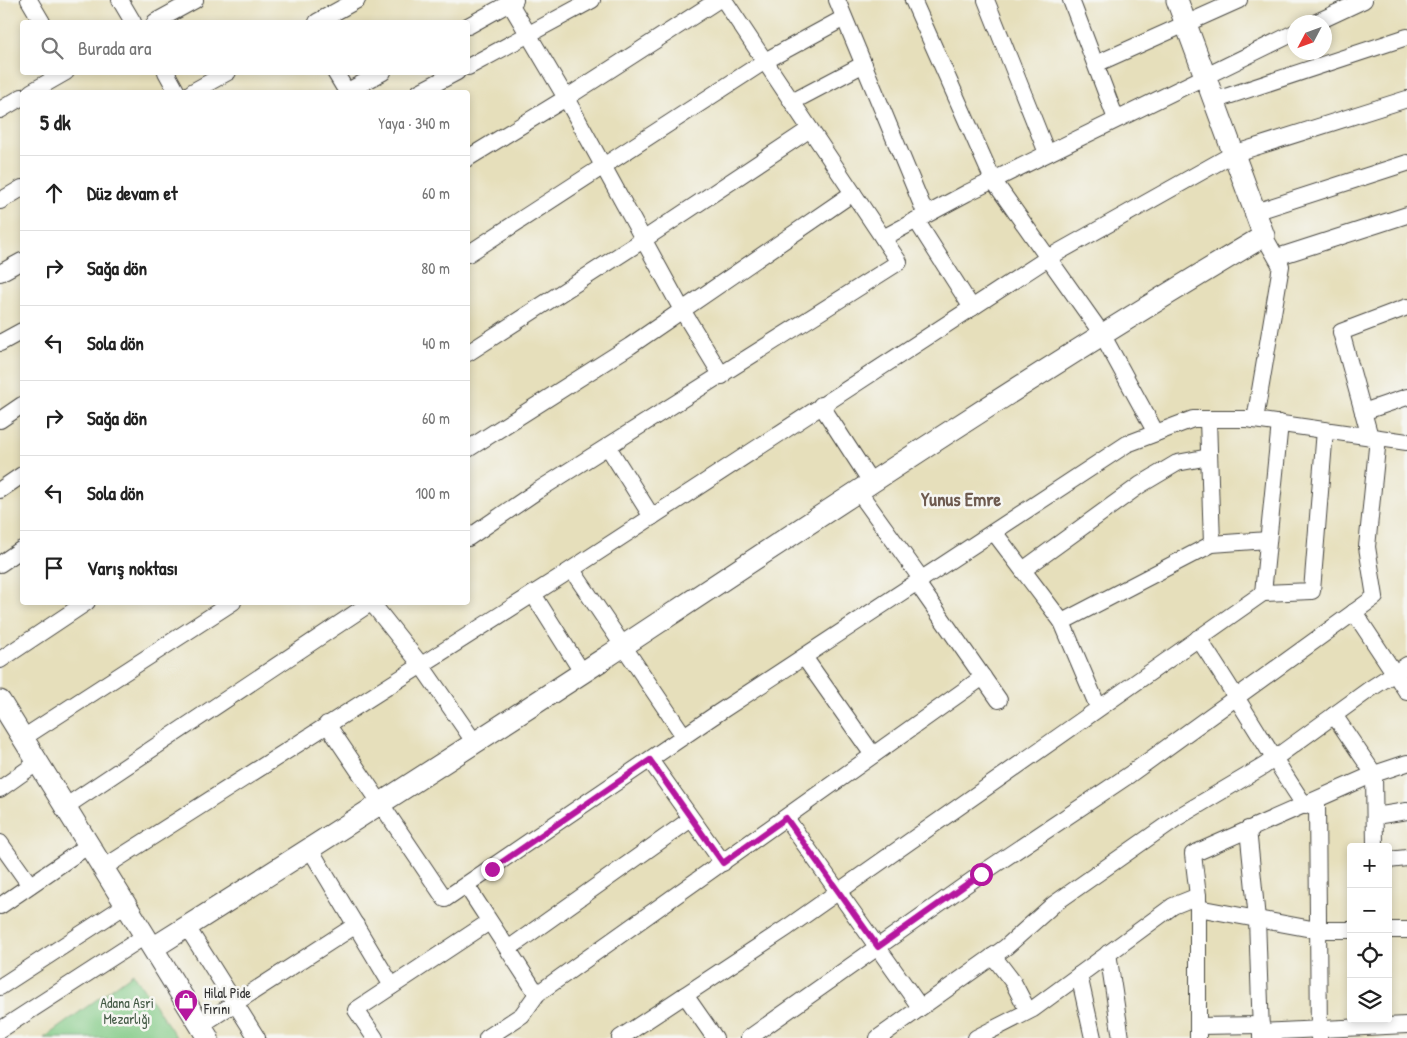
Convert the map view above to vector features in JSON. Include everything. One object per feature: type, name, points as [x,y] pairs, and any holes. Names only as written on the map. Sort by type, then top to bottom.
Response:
[{"type":"main road","points":[[149,942],[187,926],[382,804],[864,486],[1102,334],[1264,236],[1177,0]]},
{"type":"main road","points":[[2,711],[23,738],[204,1032]]},
{"type":"street","points":[[29,0],[41,20]]},
{"type":"street","points":[[120,0],[132,20]]},
{"type":"street","points":[[159,20],[195,0]]},
{"type":"street","points":[[321,20],[357,0]]},
{"type":"street","points":[[470,66],[592,0]]},
{"type":"street","points":[[470,157],[566,98],[718,0]]},
{"type":"street","points":[[470,537],[899,262],[724,0]]},
{"type":"street","points":[[837,0],[864,64],[921,217],[972,308]]},
{"type":"street","points":[[913,0],[993,180],[1102,334],[1156,433]]},
{"type":"street","points":[[986,0],[1048,153]]},
{"type":"street","points":[[1071,0],[1116,119]]},
{"type":"street","points":[[1096,64],[1239,0]]},
{"type":"street","points":[[1331,15],[1364,0]]},
{"type":"street","points":[[470,25],[511,1],[682,310],[722,376]]},
{"type":"street","points":[[470,253],[765,61],[844,18]]},
{"type":"street","points":[[883,238],[993,180],[1287,36]]},
{"type":"street","points":[[1213,101],[1407,37]]},
{"type":"street","points":[[792,102],[864,64]]},
{"type":"street","points":[[34,90],[61,75]]},
{"type":"street","points":[[168,75],[176,90]]},
{"type":"street","points":[[196,90],[223,75]]},
{"type":"street","points":[[337,75],[346,90]]},
{"type":"street","points":[[351,90],[378,75]]},
{"type":"street","points":[[423,90],[451,75]]},
{"type":"street","points":[[0,110],[20,98]]},
{"type":"street","points":[[103,868],[572,570],[1048,258],[1233,154],[1407,99]]},
{"type":"street","points":[[470,352],[810,129]]},
{"type":"street","points":[[1255,212],[1407,163]]},
{"type":"street","points":[[0,201],[20,189]]},
{"type":"street","points":[[470,448],[682,310],[853,193]]},
{"type":"street","points":[[1276,257],[1407,215]]},
{"type":"street","points":[[1255,420],[1281,266],[1264,236]]},
{"type":"street","points":[[0,272],[20,262]]},
{"type":"street","points":[[749,1038],[981,874],[1130,775],[1374,597],[1366,547],[1374,437],[1363,412],[1341,332],[1407,307]]},
{"type":"street","points":[[0,343],[20,332]]},
{"type":"street","points":[[1363,412],[1407,398]]},
{"type":"street","points":[[2,412],[20,406]]},
{"type":"street","points":[[820,406],[920,582],[999,700]]},
{"type":"street","points":[[327,724],[445,899],[684,736],[1127,444],[1193,419],[1255,420],[1407,442]]},
{"type":"street","points":[[1208,419],[1212,544]]},
{"type":"street","points":[[1262,593],[1280,423]]},
{"type":"street","points":[[620,1038],[838,891],[1262,593],[1312,591],[1325,430]]},
{"type":"street","points":[[608,447],[652,517]]},
{"type":"street","points":[[1023,570],[1140,485],[1177,463],[1209,457]]},
{"type":"street","points":[[0,490],[20,476]]},
{"type":"street","points":[[994,532],[1062,622],[1098,708]]},
{"type":"street","points":[[1062,622],[1212,544],[1268,540]]},
{"type":"street","points":[[0,564],[20,550]]},
{"type":"street","points":[[572,570],[684,736]]},
{"type":"street","points":[[533,594],[582,672]]},
{"type":"street","points":[[0,660],[82,605]]},
{"type":"street","points":[[23,738],[228,605]]},
{"type":"street","points":[[66,807],[368,605]]},
{"type":"street","points":[[373,605],[421,665],[475,743]]},
{"type":"street","points":[[1354,612],[1401,669],[1407,692]]},
{"type":"street","points":[[1198,638],[1238,697],[1274,759],[1311,803],[1317,930],[1318,1034]]},
{"type":"street","points":[[804,657],[873,755]]},
{"type":"street","points":[[878,1038],[994,956],[1062,898],[1178,817],[1274,759],[1401,669]]},
{"type":"street","points":[[487,1038],[522,1015],[537,994],[982,677]]},
{"type":"street","points":[[1334,715],[1374,774],[1376,843]]},
{"type":"street","points":[[650,760],[723,863]]},
{"type":"street","points":[[0,789],[38,762]]},
{"type":"street","points":[[1407,763],[1374,774],[1192,854],[1198,902],[1198,1032],[1261,1031],[1318,1034],[1407,1025]]},
{"type":"street","points":[[1375,816],[1407,811]]},
{"type":"street","points":[[786,818],[920,1007]]},
{"type":"street","points":[[508,949],[692,819]]},
{"type":"street","points":[[1248,829],[1257,919],[1261,1031]]},
{"type":"street","points":[[0,906],[89,845]]},
{"type":"street","points":[[310,849],[392,986]]},
{"type":"street","points":[[2,851],[30,886]]},
{"type":"street","points":[[1392,860],[1407,858]]},
{"type":"street","points":[[466,885],[537,994]]},
{"type":"street","points":[[976,1038],[998,1033],[1173,906],[1198,902],[1257,919],[1317,930],[1347,930]]},
{"type":"street","points":[[0,987],[126,905]]},
{"type":"street","points":[[375,1038],[356,1010],[490,922]]},
{"type":"street","points":[[204,1032],[236,1003],[356,925]]},
{"type":"street","points":[[187,926],[257,1038]]},
{"type":"street","points":[[1392,930],[1407,930]]},
{"type":"street","points":[[0,1030],[149,942]]},
{"type":"street","points":[[1108,953],[1121,1038]]},
{"type":"street","points":[[994,956],[1012,982],[1028,1011]]},
{"type":"street","points":[[1078,975],[1093,1038]]},
{"type":"street","points":[[685,995],[715,1038]]},
{"type":"green space","name":"Adana Asri Mezarlığı","points":[[133,973],[177,1038],[44,1038]]},
{"type":"place","name":"Hilal Pide Fırını","points":[[186,1022]]},
{"type":"district","name":"Yunus Emre","points":[[961,499]]},
{"type":"route","points":[[492,869],[650,760],[723,863],[786,818],[878,947],[981,874]]}]
